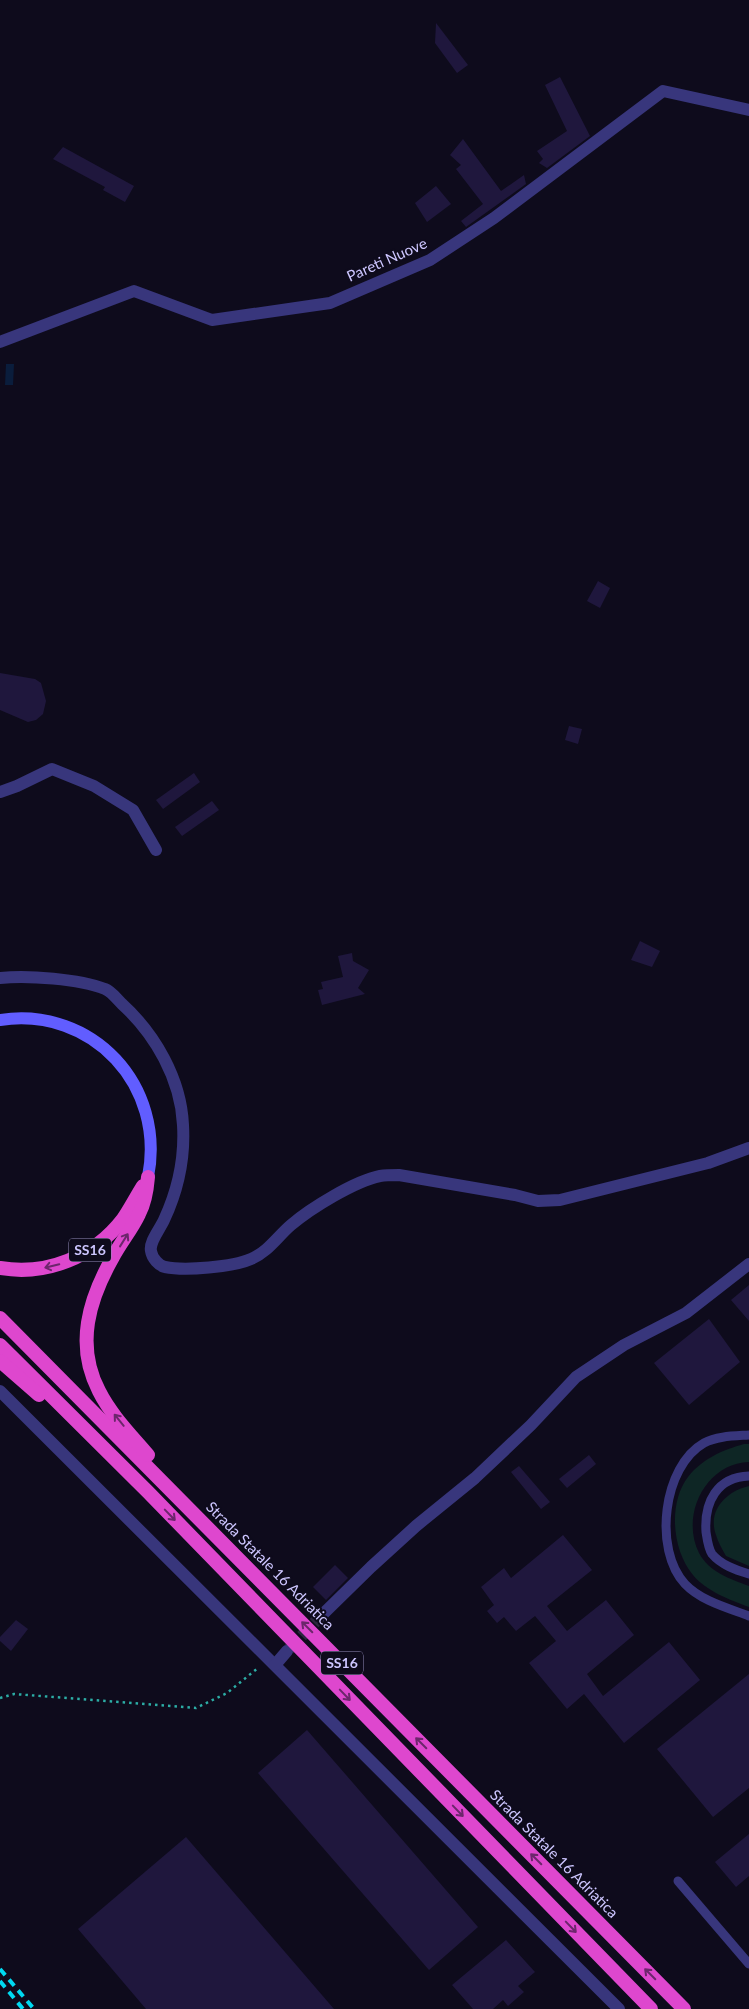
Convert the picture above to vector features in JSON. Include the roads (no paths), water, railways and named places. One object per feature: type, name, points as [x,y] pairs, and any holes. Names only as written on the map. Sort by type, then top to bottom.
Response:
[{"type":"highway","name":"SS16","points":[[0,1268],[24,1270],[44,1268],[84,1254],[105,1238],[118,1224],[148,1177]]},
{"type":"highway","name":"SS16","points":[[148,1177],[139,1215],[108,1266],[90,1304],[86,1337],[88,1359],[94,1381],[114,1414],[206,1525]]},
{"type":"highway","name":"Strada Statale 16 Adriatica","points":[[0,1318],[684,2009]]},
{"type":"highway","name":"SS16","points":[[0,1345],[148,1492],[651,2009]]},
{"type":"highway","name":"SS16","points":[[0,1361],[148,1492]]},
{"type":"main road","points":[[0,1020],[30,1019],[68,1027],[80,1032],[103,1047],[122,1066],[137,1088],[149,1121],[152,1149],[148,1177]]},
{"type":"street","name":"Pareti Nuove","points":[[0,342],[134,291],[212,320],[330,303],[430,260],[494,218],[663,91],[749,110]]},
{"type":"street","points":[[0,792],[17,786],[52,768],[94,786],[133,810],[156,850]]},
{"type":"street","points":[[0,978],[53,978],[106,989],[139,1020],[163,1056],[177,1088],[183,1125],[181,1169],[174,1200],[152,1243],[150,1251],[155,1260],[163,1267],[223,1266],[252,1259],[272,1246],[291,1225],[326,1201],[382,1175],[399,1175],[515,1195],[538,1201],[560,1200],[708,1163],[749,1148]]},
{"type":"street","points":[[322,1615],[416,1526],[476,1478],[576,1377],[624,1345],[686,1313],[749,1264]]},
{"type":"street","points":[[0,1391],[618,2009]]},
{"type":"street","points":[[272,1662],[287,1652]]},
{"type":"lane","points":[[749,1435],[728,1436],[704,1443],[687,1458],[675,1479],[666,1511],[666,1540],[674,1567],[685,1584],[702,1597],[749,1616]]},
{"type":"lane","points":[[749,1476],[735,1476],[723,1484],[711,1498],[705,1516],[706,1536],[711,1552],[720,1562],[749,1574]]},
{"type":"lane","points":[[678,1881],[749,1964]]},
{"type":"water","points":[[6,364],[14,364],[13,385],[5,385]]},
{"type":"tunnel","points":[[289,1649],[322,1615]]},
{"type":"railway","points":[[0,1969],[34,2009]]},
{"type":"railway","points":[[0,1981],[23,2009]]}]
